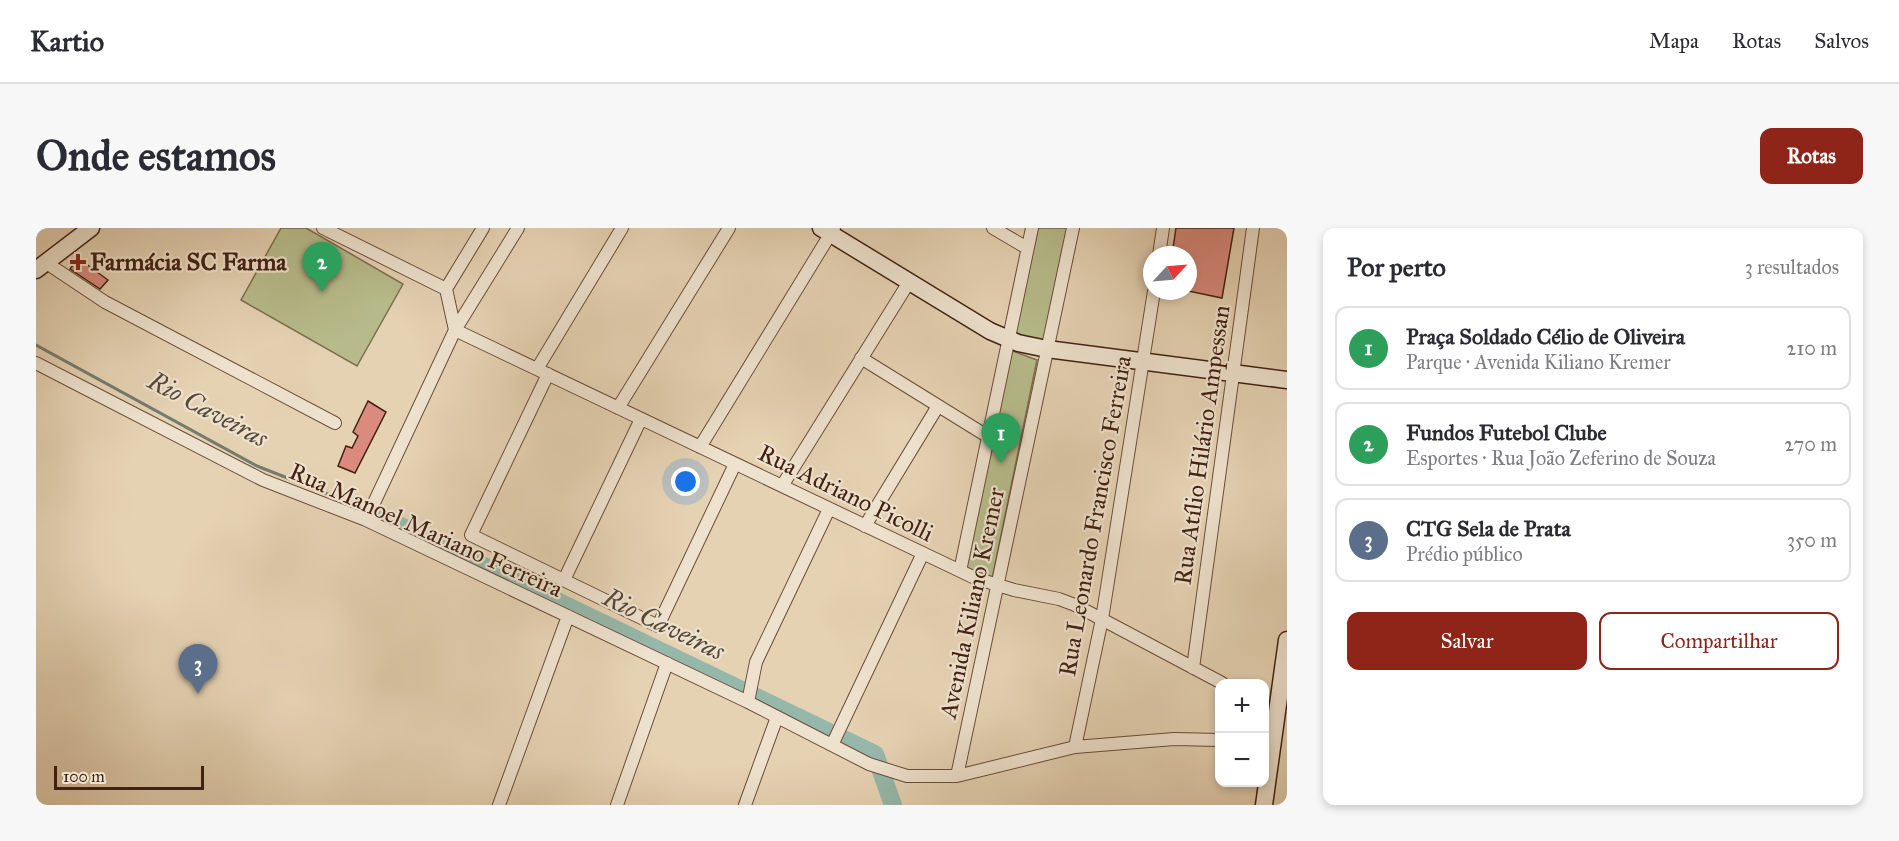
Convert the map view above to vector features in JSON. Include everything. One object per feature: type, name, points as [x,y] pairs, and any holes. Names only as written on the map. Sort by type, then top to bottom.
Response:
[{"type":"street","points":[[91,228],[41,266],[334,423]]},
{"type":"street","points":[[323,228],[446,289]]},
{"type":"street","points":[[455,330],[446,289],[483,228]]},
{"type":"street","points":[[366,520],[455,330],[518,228]]},
{"type":"street","points":[[622,228],[542,371],[471,535],[658,626],[735,464]]},
{"type":"street","points":[[618,408],[729,228]]},
{"type":"street","points":[[993,228],[1027,248]]},
{"type":"street","name":"Avenida Kiliano Kremer","points":[[960,571],[1032,228]]},
{"type":"street","name":"Avenida Kiliano Kremer","points":[[957,776],[1073,228]]},
{"type":"street","points":[[1160,246],[1163,228]]},
{"type":"street","name":"Rua Atílio Hilário Ampessan","points":[[1193,668],[1253,228]]},
{"type":"street","points":[[700,447],[828,230],[909,282],[1008,340],[1047,349],[1287,380]]},
{"type":"street","points":[[782,486],[909,282]]},
{"type":"street","name":"Rua Leonardo Francisco Ferreira","points":[[1075,747],[1102,619],[1153,300]]},
{"type":"street","name":"Rua Adriano Picolli","points":[[455,330],[960,571],[998,585],[1066,601],[1215,680]]},
{"type":"street","points":[[861,358],[987,436]]},
{"type":"street","name":"Rua Manoel Mariano Ferreira","points":[[36,363],[263,480],[366,520],[748,701],[833,743],[869,764],[919,777],[957,776],[1075,747],[1173,740],[1215,740]]},
{"type":"street","points":[[865,526],[938,406]]},
{"type":"street","points":[[564,580],[641,419]]},
{"type":"street","points":[[748,701],[760,652],[829,509]]},
{"type":"street","points":[[833,743],[923,553]]},
{"type":"street","points":[[499,805],[568,616]]},
{"type":"street","points":[[1269,734],[1271,709],[1287,647]]},
{"type":"street","points":[[617,805],[667,663]]},
{"type":"street","points":[[745,805],[777,717]]},
{"type":"street","points":[[1269,748],[1287,758]]},
{"type":"street","points":[[1264,805],[1265,787]]},
{"type":"green space","points":[[281,228],[306,228],[403,284],[357,366],[241,300]]},
{"type":"green space","points":[[1038,228],[1069,228],[1044,342],[1014,337]]},
{"type":"green space","points":[[1010,350],[1037,360],[992,579],[966,567]]},
{"type":"building","points":[[1176,228],[1234,228],[1222,298],[1197,293],[1197,246],[1173,246]]},
{"type":"building","points":[[78,258],[108,280],[100,289],[70,269]]},
{"type":"building","points":[[368,401],[386,412],[355,473],[338,466],[346,446],[352,448],[358,436],[353,432]]},
{"type":"waterway","name":"Rio Caveiras","points":[[36,345],[257,466],[361,507]]},
{"type":"waterway","name":"Rio Caveiras","points":[[382,517],[875,754],[893,805]]},
{"type":"place","name":"Farmácia SC Farma","points":[[78,262]]},
{"type":"place","name":"Fundos Futebol Clube","points":[[322,292]]},
{"type":"place","name":"Praça Soldado Célio de Oliveira","points":[[1001,463]]},
{"type":"place","name":"CTG Sela de Prata","points":[[198,694]]}]
